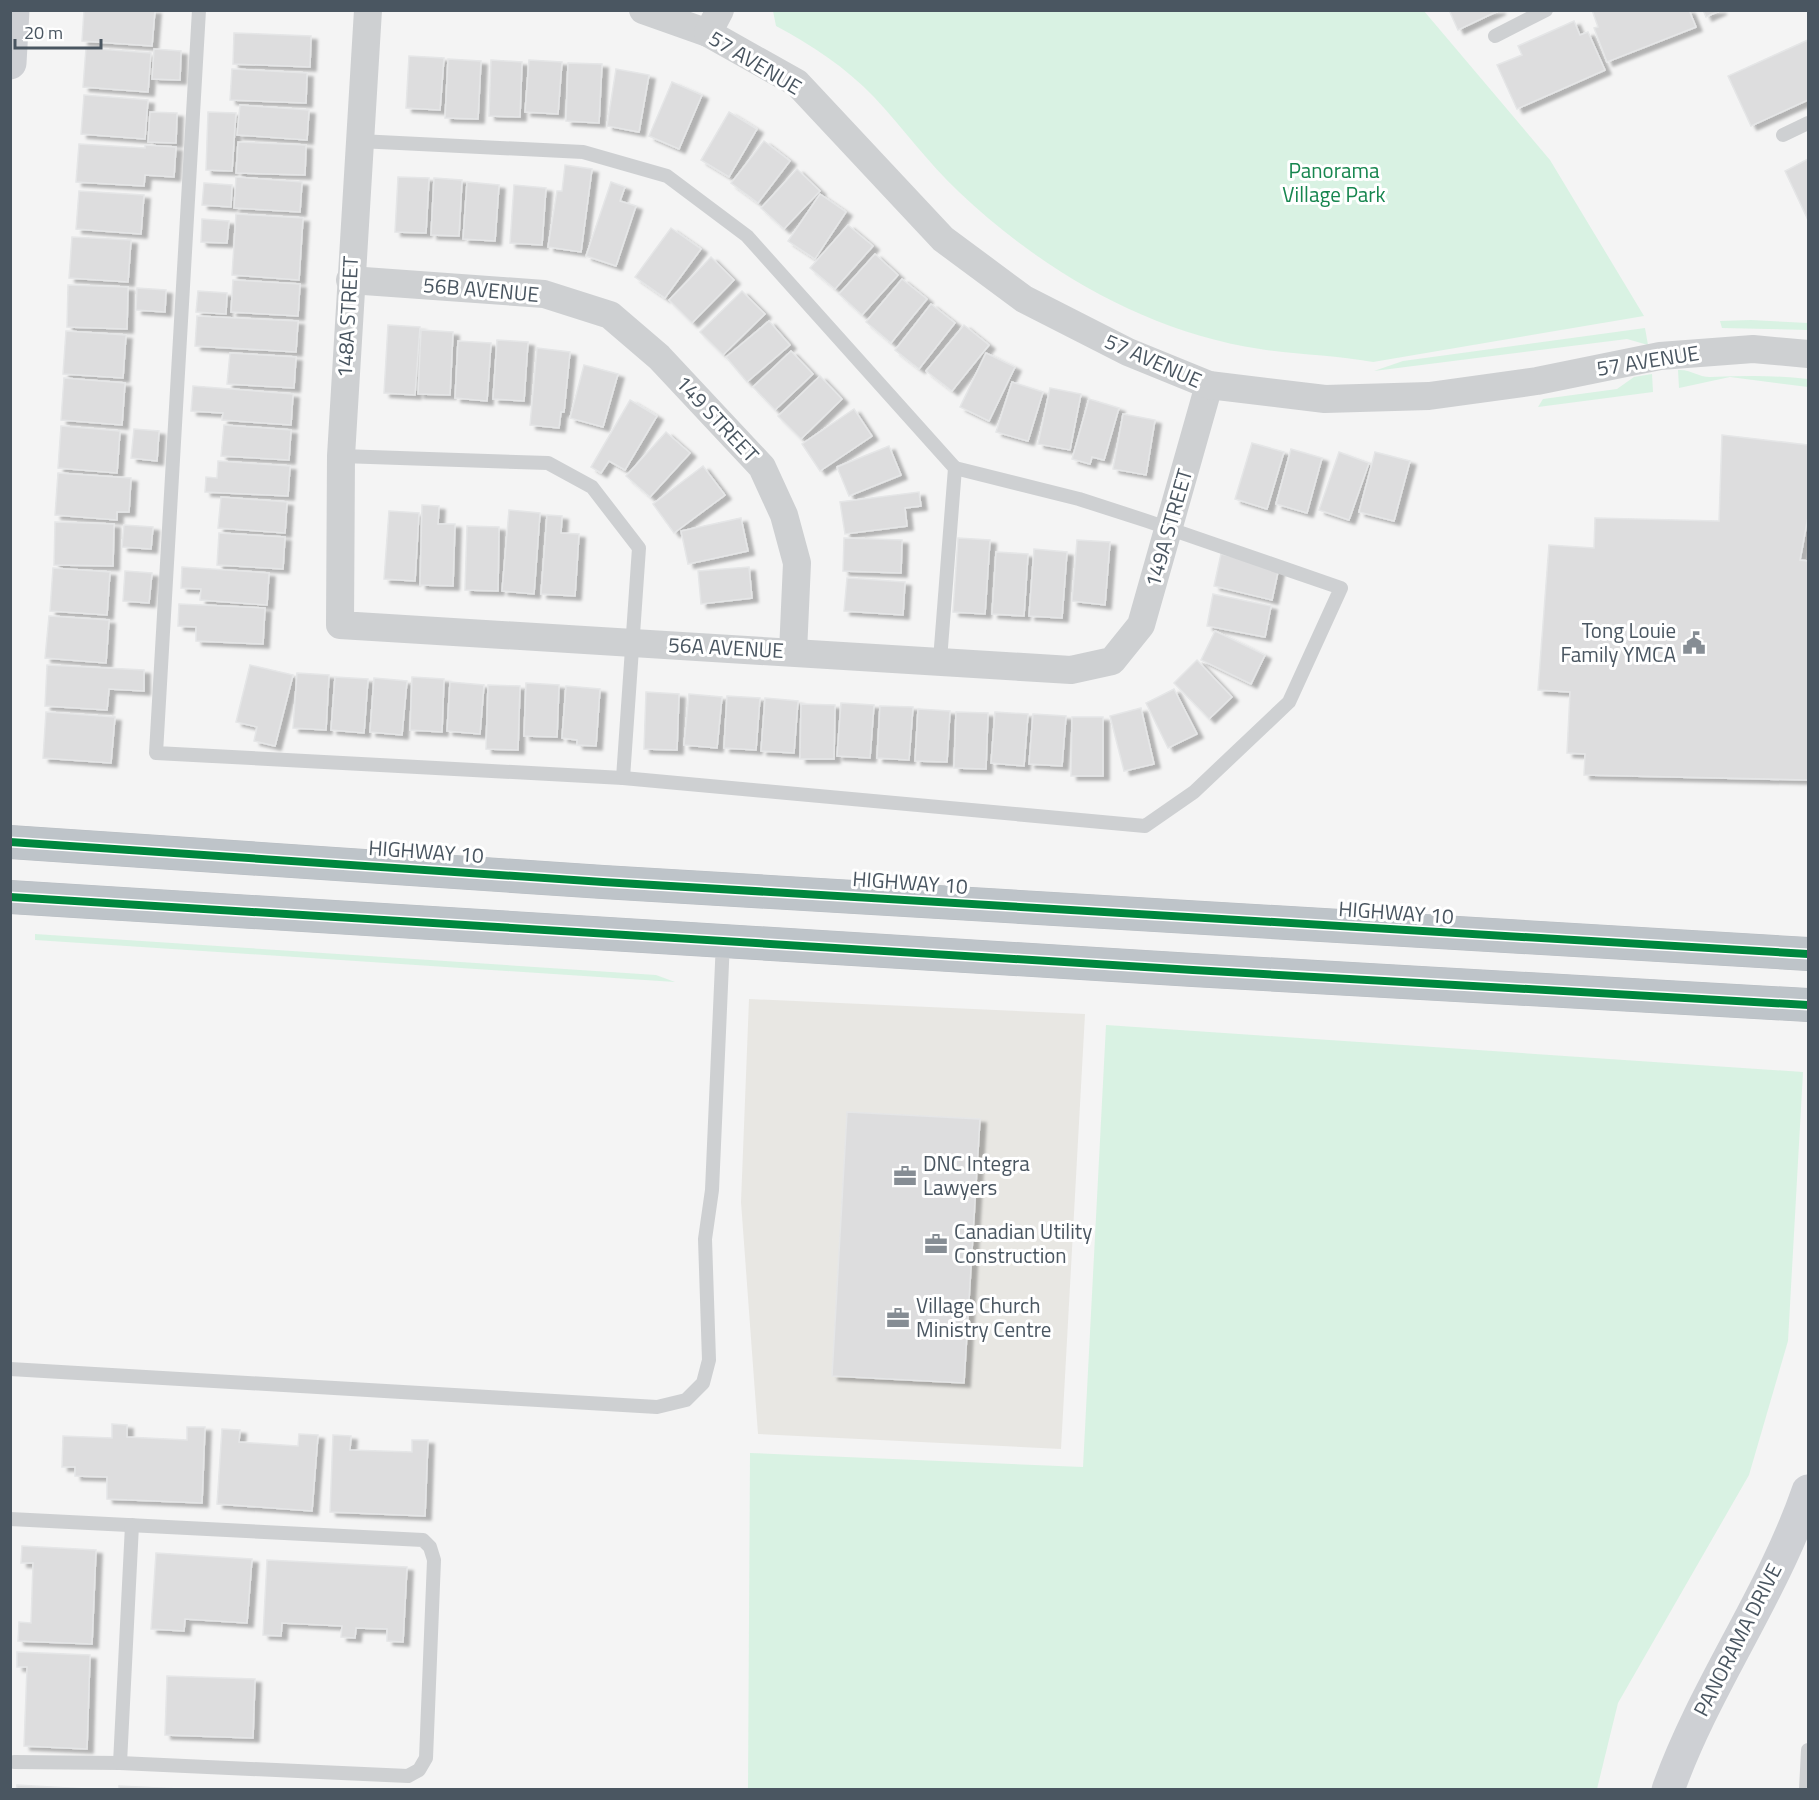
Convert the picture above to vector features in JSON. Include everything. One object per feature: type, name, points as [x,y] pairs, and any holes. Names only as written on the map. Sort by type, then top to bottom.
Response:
[{"type":"highway","name":"HIGHWAY 10","points":[[10,842],[698,888],[1794,953]]},
{"type":"highway","points":[[10,897],[1807,1007]]},
{"type":"highway","points":[[1794,953],[1809,934]]},
{"type":"street","points":[[10,63],[13,10]]},
{"type":"street","name":"148A STREET","points":[[340,625],[340,456],[368,10]]},
{"type":"street","name":"57 AVENUE","points":[[643,10],[714,22],[797,83],[943,239],[1024,299],[1128,352],[1209,385],[1325,399],[1429,396],[1537,381],[1672,355],[1753,349],[1809,354]]},
{"type":"street","name":"56B AVENUE","points":[[350,280],[544,294],[610,315]]},
{"type":"street","name":"149 STREET","points":[[610,315],[659,357],[762,467],[784,515],[797,563],[793,652]]},
{"type":"street","name":"149A STREET","points":[[1112,661],[1141,625],[1209,385]]},
{"type":"street","name":"56A AVENUE","points":[[340,625],[940,660],[1071,670],[1112,661]]},
{"type":"street","name":"PANORAMA DRIVE","points":[[1668,1790],[1682,1749],[1765,1593],[1809,1491]]},
{"type":"lane","points":[[199,10],[156,753],[623,778],[1145,826],[1194,792],[1289,702],[1341,588],[1170,528],[1079,500],[955,468],[747,236],[667,176],[583,152],[359,141]]},
{"type":"lane","points":[[1495,36],[1546,10]]},
{"type":"lane","points":[[1783,135],[1809,123]]},
{"type":"lane","points":[[340,456],[548,463],[592,487],[639,548],[623,778]]},
{"type":"lane","points":[[940,660],[955,468]]},
{"type":"lane","points":[[10,1369],[657,1407],[686,1400],[704,1383],[709,1360],[705,1239],[712,1190],[723,941]]},
{"type":"lane","points":[[10,1519],[423,1540],[430,1547],[434,1560],[426,1758],[418,1770],[408,1776],[120,1763],[14,1762]]},
{"type":"lane","points":[[120,1763],[132,1525]]},
{"type":"lane","points":[[1806,1790],[1809,1750]]},
{"type":"shaded area","points":[[749,999],[1085,1014],[1061,1449],[758,1434],[741,1202]]},
{"type":"green space","name":"Panorama Village Park","points":[[773,11],[1424,11],[1550,160],[1644,316],[1373,362],[1260,349],[1218,341],[1177,328],[1098,293],[1025,247],[959,192],[885,109],[852,76],[828,57],[776,26]]},
{"type":"green space","points":[[1720,321],[1808,323],[1808,330],[1722,328]]},
{"type":"green space","points":[[1645,328],[1648,345],[1627,339],[1374,371],[1403,361]]},
{"type":"green space","points":[[1678,370],[1710,377],[1771,376],[1808,379],[1808,387],[1730,377],[1679,388]]},
{"type":"green space","points":[[1652,374],[1653,392],[1538,407],[1543,399],[1617,389],[1634,377]]},
{"type":"green space","points":[[35,934],[656,975],[675,982],[35,940]]},
{"type":"green space","points":[[1106,1025],[1803,1072],[1788,1341],[1749,1475],[1618,1703],[1597,1789],[748,1789],[750,1453],[1083,1467]]},
{"type":"building","points":[[84,10],[155,10],[152,46],[82,41]]},
{"type":"building","points":[[1449,10],[1500,10],[1458,30]]},
{"type":"building","points":[[1592,10],[1689,10],[1696,27],[1607,62],[1594,28],[1598,27]]},
{"type":"building","points":[[1703,10],[1721,10],[1706,17]]},
{"type":"building","points":[[1574,21],[1580,35],[1588,32],[1605,70],[1517,109],[1497,65],[1522,55],[1518,46]]},
{"type":"building","points":[[234,33],[311,36],[310,67],[233,64]]},
{"type":"building","points":[[1808,40],[1808,100],[1751,126],[1728,76]]},
{"type":"building","points":[[86,48],[151,53],[148,92],[83,87]]},
{"type":"building","points":[[154,49],[181,51],[180,80],[152,79]]},
{"type":"building","points":[[409,56],[444,58],[440,110],[406,108]]},
{"type":"building","points":[[448,59],[481,61],[478,119],[445,118]]},
{"type":"building","points":[[491,60],[522,62],[520,117],[489,116]]},
{"type":"building","points":[[529,60],[562,62],[558,114],[525,112]]},
{"type":"building","points":[[568,63],[602,64],[599,123],[566,121]]},
{"type":"building","points":[[232,69],[307,73],[306,103],[230,100]]},
{"type":"building","points":[[616,69],[649,75],[639,132],[607,126]]},
{"type":"building","points":[[672,82],[702,95],[679,149],[649,136]]},
{"type":"building","points":[[84,95],[148,100],[145,139],[81,134]]},
{"type":"building","points":[[240,105],[309,110],[307,140],[237,135]]},
{"type":"building","points":[[150,112],[177,113],[176,143],[148,142]]},
{"type":"building","points":[[208,112],[236,113],[232,171],[206,170]]},
{"type":"building","points":[[729,112],[757,129],[729,177],[701,160]]},
{"type":"building","points":[[764,141],[790,161],[758,203],[731,183]]},
{"type":"building","points":[[238,142],[306,145],[305,175],[236,173]]},
{"type":"building","points":[[79,144],[145,148],[145,145],[176,147],[174,177],[145,175],[144,186],[76,182]]},
{"type":"building","points":[[1808,159],[1808,220],[1785,171]]},
{"type":"building","points":[[565,165],[592,169],[581,252],[548,247],[557,191],[562,191]]},
{"type":"building","points":[[797,169],[820,191],[784,229],[761,208]]},
{"type":"building","points":[[236,177],[302,182],[300,212],[234,208]]},
{"type":"building","points":[[398,177],[429,178],[426,233],[395,232]]},
{"type":"building","points":[[434,178],[462,180],[459,236],[431,235]]},
{"type":"building","points":[[467,182],[499,185],[495,241],[463,239]]},
{"type":"building","points":[[611,182],[625,187],[620,201],[636,206],[616,266],[586,256]]},
{"type":"building","points":[[204,183],[232,185],[231,207],[202,205]]},
{"type":"building","points":[[514,185],[546,188],[542,245],[510,243]]},
{"type":"building","points":[[79,191],[144,195],[141,234],[76,229]]},
{"type":"building","points":[[820,194],[846,212],[815,259],[788,241]]},
{"type":"building","points":[[236,214],[303,218],[299,280],[232,275]]},
{"type":"building","points":[[202,219],[229,221],[227,243],[201,242]]},
{"type":"building","points":[[848,225],[873,246],[835,289],[810,268]]},
{"type":"building","points":[[671,228],[701,249],[665,298],[635,277]]},
{"type":"building","points":[[72,237],[131,240],[128,282],[69,278]]},
{"type":"building","points":[[875,254],[898,275],[862,315],[839,294]]},
{"type":"building","points":[[711,257],[734,280],[692,323],[669,300]]},
{"type":"building","points":[[902,279],[927,299],[891,343],[866,322]]},
{"type":"building","points":[[233,280],[300,284],[298,316],[231,312]]},
{"type":"building","points":[[68,285],[128,287],[127,329],[67,327]]},
{"type":"building","points":[[137,288],[166,290],[165,312],[136,310]]},
{"type":"building","points":[[198,291],[227,293],[226,314],[196,312]]},
{"type":"building","points":[[742,291],[765,314],[723,355],[700,332]]},
{"type":"building","points":[[931,304],[955,323],[919,369],[895,350]]},
{"type":"building","points":[[197,316],[298,321],[296,352],[195,346]]},
{"type":"building","points":[[769,321],[790,345],[747,382],[726,357]]},
{"type":"building","points":[[388,325],[420,327],[415,395],[384,393]]},
{"type":"building","points":[[964,325],[989,345],[952,391],[926,371]]},
{"type":"building","points":[[421,330],[453,332],[450,395],[418,394]]},
{"type":"building","points":[[66,331],[126,335],[123,378],[63,374]]},
{"type":"building","points":[[497,340],[528,342],[524,401],[493,399]]},
{"type":"building","points":[[458,341],[491,343],[487,401],[455,398]]},
{"type":"building","points":[[537,348],[570,352],[564,412],[561,412],[559,428],[530,425]]},
{"type":"building","points":[[791,351],[813,374],[775,410],[753,387]]},
{"type":"building","points":[[230,353],[296,357],[294,388],[227,384]]},
{"type":"building","points":[[986,353],[1015,367],[989,421],[960,407]]},
{"type":"building","points":[[584,365],[618,374],[603,427],[570,418]]},
{"type":"building","points":[[820,376],[842,399],[801,439],[778,416]]},
{"type":"building","points":[[64,378],[125,383],[122,425],[61,420]]},
{"type":"building","points":[[1012,382],[1043,392],[1028,441],[996,432]]},
{"type":"building","points":[[193,386],[293,394],[291,425],[222,420],[223,413],[191,411]]},
{"type":"building","points":[[1050,388],[1081,394],[1070,450],[1038,444]]},
{"type":"building","points":[[1089,399],[1119,408],[1104,460],[1092,457],[1090,464],[1072,459]]},
{"type":"building","points":[[630,400],[657,416],[625,470],[609,461],[601,473],[591,467]]},
{"type":"building","points":[[854,409],[872,436],[820,471],[802,444]]},
{"type":"building","points":[[1123,414],[1155,420],[1146,475],[1113,469]]},
{"type":"building","points":[[224,425],[291,430],[289,460],[221,456]]},
{"type":"building","points":[[61,426],[120,431],[117,473],[58,468]]},
{"type":"building","points":[[134,429],[159,431],[157,461],[131,458]]},
{"type":"building","points":[[666,432],[690,453],[650,497],[626,476]]},
{"type":"building","points":[[1722,435],[1808,445],[1808,517],[1800,560],[1808,561],[1808,780],[1584,775],[1585,754],[1567,753],[1570,692],[1538,690],[1549,545],[1594,548],[1595,518],[1719,521]]},
{"type":"building","points":[[1252,443],[1284,452],[1267,509],[1235,499]]},
{"type":"building","points":[[889,446],[901,475],[849,496],[837,467]]},
{"type":"building","points":[[1291,449],[1322,458],[1307,513],[1276,504]]},
{"type":"building","points":[[1339,452],[1369,463],[1349,520],[1319,510]]},
{"type":"building","points":[[1375,452],[1410,461],[1394,521],[1359,512]]},
{"type":"building","points":[[218,461],[290,466],[288,496],[205,492],[206,477],[217,478]]},
{"type":"building","points":[[703,466],[725,495],[674,533],[653,504]]},
{"type":"building","points":[[58,473],[131,478],[129,512],[117,512],[117,520],[55,515]]},
{"type":"building","points":[[919,492],[921,506],[905,508],[907,526],[845,534],[840,502]]},
{"type":"building","points":[[221,497],[287,502],[285,533],[218,528]]},
{"type":"building","points":[[422,505],[439,506],[438,524],[455,524],[453,586],[420,585]]},
{"type":"building","points":[[509,510],[540,513],[534,594],[502,591]]},
{"type":"building","points":[[389,511],[419,513],[415,581],[384,579]]},
{"type":"building","points":[[547,515],[562,516],[561,533],[579,534],[575,596],[541,594]]},
{"type":"building","points":[[741,518],[748,551],[688,564],[681,531]]},
{"type":"building","points":[[55,522],[114,524],[113,566],[54,565]]},
{"type":"building","points":[[124,525],[153,527],[151,549],[122,547]]},
{"type":"building","points":[[467,526],[499,527],[498,591],[465,590]]},
{"type":"building","points":[[219,533],[285,537],[283,569],[217,565]]},
{"type":"building","points":[[844,538],[902,540],[901,573],[843,571]]},
{"type":"building","points":[[958,538],[990,540],[985,614],[953,612]]},
{"type":"building","points":[[1077,540],[1110,542],[1105,605],[1072,601]]},
{"type":"building","points":[[1034,549],[1067,552],[1062,618],[1029,616]]},
{"type":"building","points":[[996,552],[1028,554],[1024,616],[992,614]]},
{"type":"building","points":[[1221,554],[1279,567],[1272,600],[1214,586]]},
{"type":"building","points":[[182,567],[269,573],[267,605],[200,600],[201,589],[181,588]]},
{"type":"building","points":[[749,567],[752,598],[701,604],[698,571]]},
{"type":"building","points":[[53,568],[110,572],[107,615],[50,611]]},
{"type":"building","points":[[125,571],[152,573],[149,603],[123,601]]},
{"type":"building","points":[[847,578],[905,582],[903,615],[844,611]]},
{"type":"building","points":[[1213,594],[1271,606],[1265,637],[1207,626]]},
{"type":"building","points":[[179,604],[265,608],[263,644],[196,641],[196,627],[178,626]]},
{"type":"building","points":[[49,616],[109,620],[106,663],[45,658]]},
{"type":"building","points":[[1215,631],[1265,655],[1251,684],[1201,660]]},
{"type":"building","points":[[1197,660],[1232,697],[1209,719],[1174,683]]},
{"type":"building","points":[[47,665],[144,670],[144,691],[109,689],[107,710],[45,706]]},
{"type":"building","points":[[250,665],[293,675],[275,746],[254,741],[257,727],[236,722]]},
{"type":"building","points":[[297,673],[329,675],[326,730],[293,728]]},
{"type":"building","points":[[335,677],[368,679],[364,733],[331,730]]},
{"type":"building","points":[[412,677],[444,679],[442,732],[410,730]]},
{"type":"building","points":[[374,678],[407,681],[402,735],[370,732]]},
{"type":"building","points":[[450,682],[484,685],[480,734],[447,731]]},
{"type":"building","points":[[526,683],[559,685],[557,737],[524,736]]},
{"type":"building","points":[[488,685],[520,686],[518,750],[486,749]]},
{"type":"building","points":[[566,686],[600,689],[596,746],[577,745],[577,740],[562,738]]},
{"type":"building","points":[[1174,689],[1197,734],[1168,748],[1146,703]]},
{"type":"building","points":[[646,692],[679,694],[677,750],[644,749]]},
{"type":"building","points":[[689,694],[722,697],[717,748],[684,745]]},
{"type":"building","points":[[727,696],[760,698],[756,750],[724,748]]},
{"type":"building","points":[[765,698],[798,701],[794,753],[761,751]]},
{"type":"building","points":[[841,703],[874,705],[870,758],[837,756]]},
{"type":"building","points":[[801,704],[835,705],[834,759],[800,759]]},
{"type":"building","points":[[880,706],[913,707],[909,760],[877,758]]},
{"type":"building","points":[[1141,708],[1154,764],[1124,771],[1110,716]]},
{"type":"building","points":[[918,709],[950,711],[947,762],[915,761]]},
{"type":"building","points":[[46,712],[115,717],[111,763],[43,758]]},
{"type":"building","points":[[956,712],[988,713],[986,769],[954,768]]},
{"type":"building","points":[[995,712],[1028,714],[1024,766],[991,763]]},
{"type":"building","points":[[1033,714],[1066,716],[1062,766],[1029,764]]},
{"type":"building","points":[[1072,717],[1103,717],[1103,776],[1071,776]]},
{"type":"building","points":[[847,1112],[980,1119],[964,1383],[832,1376]]},
{"type":"building","points":[[112,1424],[127,1425],[127,1437],[187,1440],[187,1427],[205,1427],[202,1503],[107,1499],[107,1477],[75,1476],[75,1467],[62,1467],[63,1436],[112,1438]]},
{"type":"building","points":[[222,1429],[240,1430],[239,1442],[298,1446],[299,1434],[318,1435],[312,1511],[217,1504]]},
{"type":"building","points":[[333,1435],[351,1436],[350,1450],[412,1452],[412,1440],[428,1440],[425,1516],[330,1512]]},
{"type":"building","points":[[22,1546],[96,1550],[92,1644],[18,1641],[19,1622],[31,1623],[33,1563],[21,1563]]},
{"type":"building","points":[[156,1553],[252,1559],[247,1623],[185,1619],[184,1631],[151,1629]]},
{"type":"building","points":[[267,1560],[407,1567],[403,1642],[387,1641],[387,1629],[356,1628],[355,1638],[341,1637],[342,1626],[282,1623],[281,1636],[263,1635]]},
{"type":"building","points":[[17,1652],[90,1655],[87,1749],[24,1746],[27,1667],[17,1667]]},
{"type":"building","points":[[167,1676],[255,1679],[253,1738],[165,1735]]},
{"type":"building","points":[[17,1785],[104,1790],[16,1790]]},
{"type":"building","points":[[119,1786],[200,1790],[119,1790]]},
{"type":"cycle path","points":[[10,842],[603,882],[1808,954]]},
{"type":"cycle path","points":[[10,897],[1193,970],[1808,1005]]},
{"type":"place","name":"Tong Louie Family YMCA","points":[[1694,643]]},
{"type":"place","name":"DNC Integra Lawyers","points":[[905,1176]]},
{"type":"place","name":"Canadian Utility Construction","points":[[936,1244]]},
{"type":"place","name":"Village Church Ministry Centre","points":[[898,1318]]}]
